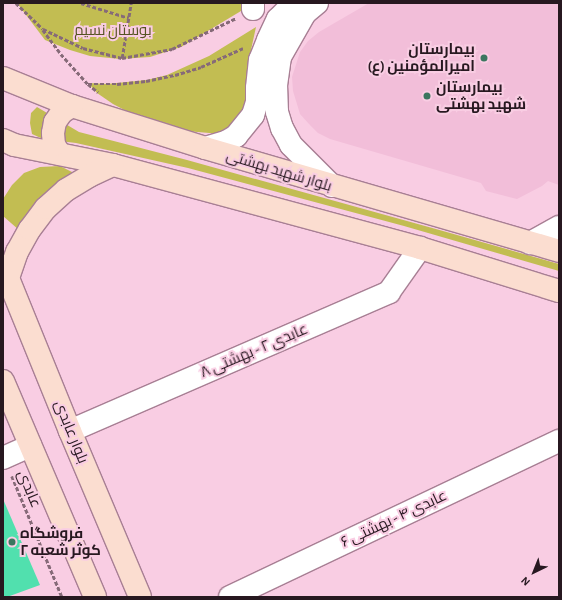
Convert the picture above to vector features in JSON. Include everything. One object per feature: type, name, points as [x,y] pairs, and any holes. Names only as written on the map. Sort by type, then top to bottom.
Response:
[{"type":"main road","name":"بلوار شهید بهشتی","points":[[3,78],[72,106],[204,148],[559,251]]},
{"type":"main road","points":[[60,154],[54,145],[53,133],[55,122],[62,112],[72,106]]},
{"type":"main road","points":[[3,140],[14,144],[113,165],[420,248],[559,291]]},
{"type":"main road","points":[[6,272],[30,229],[46,208],[66,190],[89,176],[113,165]]},
{"type":"main road","name":"بلوار عابدی","points":[[6,272],[70,431],[140,597]]},
{"type":"main road","points":[[3,381],[95,597]]},
{"type":"street","points":[[204,148],[226,142],[236,136],[253,115],[257,102],[260,60],[278,19],[294,3]]},
{"type":"street","points":[[317,3],[305,14],[280,57],[276,84],[277,112],[282,128],[291,145],[332,186]]},
{"type":"street","points":[[530,243],[559,227]]},
{"type":"street","name":"عابدی ۲ - بهشتی ۸","points":[[70,431],[389,292],[420,248]]},
{"type":"street","name":"عابدی ۴ - بهشتی ۶","points":[[230,597],[559,441]]},
{"type":"street","points":[[4,458],[30,446]]},
{"type":"path","points":[[16,3],[43,29],[61,54],[88,84],[117,84],[146,81],[175,75],[201,67],[244,48]]},
{"type":"path","points":[[81,3],[129,18]]},
{"type":"path","points":[[122,58],[131,3]]},
{"type":"path","points":[[43,29],[83,48],[122,58],[172,49],[214,30],[253,6]]},
{"type":"path","name":"عابدی","points":[[4,458],[62,597]]},
{"type":"shaded area","name":"بیمارستان شهید بهشتی","points":[[369,3],[559,3],[559,185],[548,181],[542,186],[517,199],[486,191],[481,183],[330,139],[318,133],[300,114],[293,91],[292,77],[300,52],[308,41],[319,32]]},
{"type":"green space","name":"بوستان نسیم","points":[[17,3],[251,3],[251,5],[181,47],[150,57],[120,59],[90,56],[45,40]]},
{"type":"green space","points":[[256,27],[251,50],[250,93],[242,121],[221,134],[186,131],[134,115],[113,104],[97,93],[88,83],[107,84],[147,80],[167,75],[209,56]]},
{"type":"green space","points":[[37,107],[79,132],[187,160],[559,264],[559,271],[404,226],[188,168],[76,143],[43,139],[32,134],[30,123],[31,113]]},
{"type":"green space","points":[[60,166],[76,174],[41,197],[25,216],[19,230],[3,216],[3,199],[12,185],[24,173],[40,167]]},
{"type":"building","name":"فروشگاه کوثر شعبه ۲","points":[[3,499],[40,585],[7,597],[3,597]]},
{"type":"place","name":"بیمارستان امیرالمؤمنین (ع)","points":[[484,58]]},
{"type":"place","name":"بیمارستان شهید بهشتی","points":[[427,96]]},
{"type":"place","name":"فروشگاه کوثر شعبه ۲","points":[[12,542]]}]
